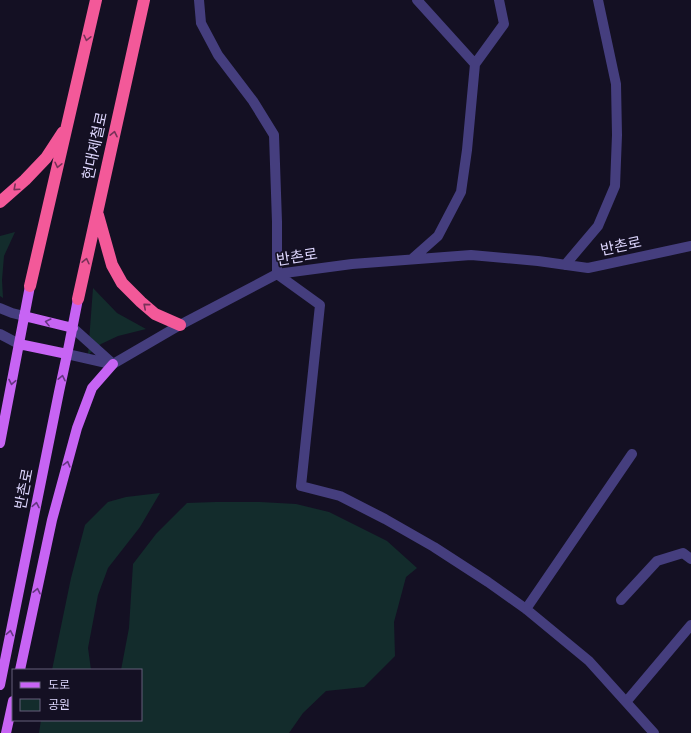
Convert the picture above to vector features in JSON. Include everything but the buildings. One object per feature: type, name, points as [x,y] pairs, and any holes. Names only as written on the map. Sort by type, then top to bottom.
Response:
[{"type":"highway","name":"현대제철로","points":[[30,286],[96,0]]},
{"type":"highway","name":"현대제철로","points":[[78,299],[144,0]]},
{"type":"highway","points":[[0,202],[25,180],[46,158],[67,126]]},
{"type":"highway","points":[[97,213],[112,264],[122,283],[155,314],[180,326]]},
{"type":"main road","points":[[0,443],[30,286]]},
{"type":"main road","name":"반촌로","points":[[0,685],[78,299]]},
{"type":"main road","points":[[24,316],[73,328]]},
{"type":"main road","points":[[19,344],[67,354]]},
{"type":"main road","points":[[20,669],[52,520],[77,428],[92,388],[113,364]]},
{"type":"main road","points":[[6,733],[12,706]]},
{"type":"street","points":[[199,0],[201,23],[218,54],[254,101],[274,135],[277,274],[320,305],[301,486],[340,496],[385,519],[434,547],[488,582],[526,609],[589,661],[654,733]]},
{"type":"street","points":[[417,0],[475,64]]},
{"type":"street","points":[[412,259],[438,236],[461,192],[467,150],[475,64],[504,24],[499,0]]},
{"type":"street","points":[[565,265],[598,226],[615,186],[618,135],[616,84],[598,0]]},
{"type":"street","name":"반촌로","points":[[113,364],[277,274],[352,264],[471,254],[588,268],[691,246]]},
{"type":"street","points":[[0,308],[24,316]]},
{"type":"street","points":[[73,328],[113,364]]},
{"type":"street","points":[[0,334],[19,344]]},
{"type":"street","points":[[67,354],[113,364]]},
{"type":"street","points":[[526,609],[632,454]]},
{"type":"street","points":[[621,600],[657,561],[683,553],[691,560]]},
{"type":"street","points":[[626,702],[691,625]]},
{"type":"green space","points":[[15,232],[4,256],[2,280],[3,298],[0,296],[0,236]]},
{"type":"green space","points":[[93,288],[117,313],[146,329],[118,336],[101,344],[88,355]]},
{"type":"green space","points":[[160,493],[140,527],[108,568],[98,595],[88,648],[91,669],[52,669],[71,578],[85,525],[108,502],[126,497]]},
{"type":"green space","points":[[260,502],[296,504],[329,512],[387,541],[417,568],[406,577],[394,622],[395,656],[364,687],[326,691],[303,713],[289,733],[39,733],[41,721],[142,721],[142,669],[121,669],[129,628],[133,564],[156,534],[187,503]]}]
